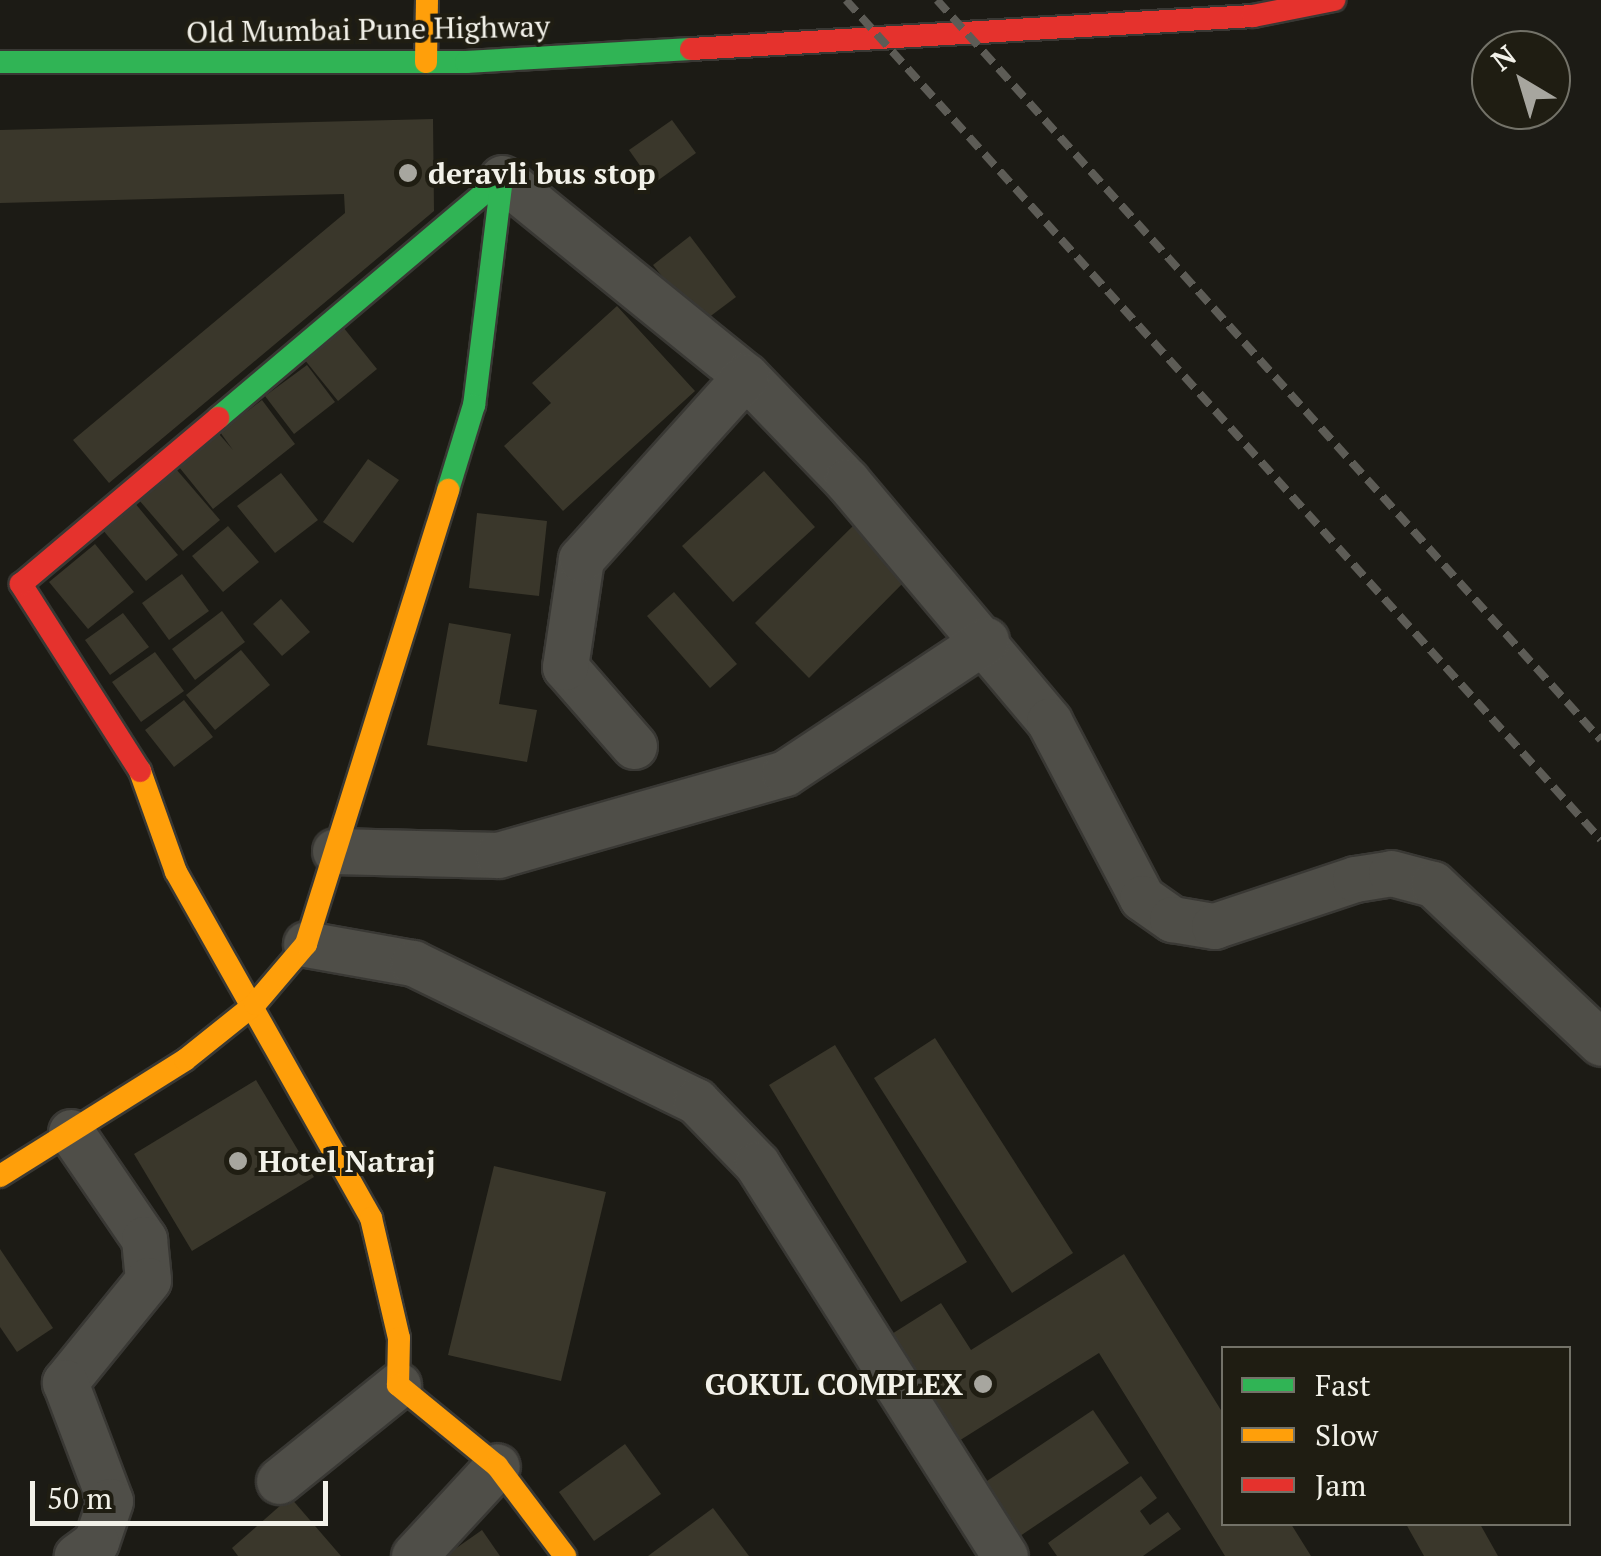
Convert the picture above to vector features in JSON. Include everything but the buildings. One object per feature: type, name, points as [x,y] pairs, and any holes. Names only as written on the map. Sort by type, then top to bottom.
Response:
[{"type":"main road","points":[[426,62],[427,0]]},
{"type":"main road","name":"Old Mumbai Pune Highway","points":[[0,62],[426,62],[1253,16],[1334,0]]},
{"type":"main road","points":[[502,178],[11,575],[133,753],[176,872],[255,1004],[371,1218],[398,1338],[398,1385],[496,1466],[565,1556]]},
{"type":"main road","points":[[0,1176],[71,1132],[255,1004],[306,944],[474,405],[502,178]]},
{"type":"street","points":[[502,178],[746,376],[986,640],[1049,721],[1142,898],[1172,920],[1214,926],[1391,873],[1433,884],[1601,1043]]},
{"type":"street","points":[[634,746],[566,667],[581,559],[746,376]]},
{"type":"street","points":[[335,851],[498,855],[785,773],[986,640]]},
{"type":"street","points":[[306,944],[413,962],[696,1102],[756,1164],[1004,1556]]},
{"type":"street","points":[[71,1132],[144,1239],[148,1280],[65,1382],[110,1501],[96,1542],[77,1556]]},
{"type":"street","points":[[279,1481],[398,1385]]},
{"type":"street","points":[[414,1556],[496,1466]]},
{"type":"railway","points":[[846,0],[1601,840]]},
{"type":"railway","points":[[937,0],[1601,740]]},
{"type":"traffic: fast","points":[[0,62],[466,62],[691,49]]},
{"type":"traffic: fast","points":[[218,418],[502,178],[474,405],[448,490]]},
{"type":"traffic: slow","points":[[426,62],[427,0]]},
{"type":"traffic: slow","points":[[0,1176],[185,1060],[255,1004],[306,944],[448,490]]},
{"type":"traffic: slow","points":[[140,771],[176,872],[371,1218],[399,1338],[398,1385],[497,1466],[565,1556]]},
{"type":"traffic: jam","points":[[691,49],[1253,16],[1334,0]]},
{"type":"traffic: jam","points":[[140,771],[21,584],[218,418]]},
{"type":"place","name":"deravli bus stop","points":[[408,173]]},
{"type":"place","name":"Hotel Natraj","points":[[238,1161]]},
{"type":"place","name":"GOKUL COMPLEX","points":[[983,1384]]}]
